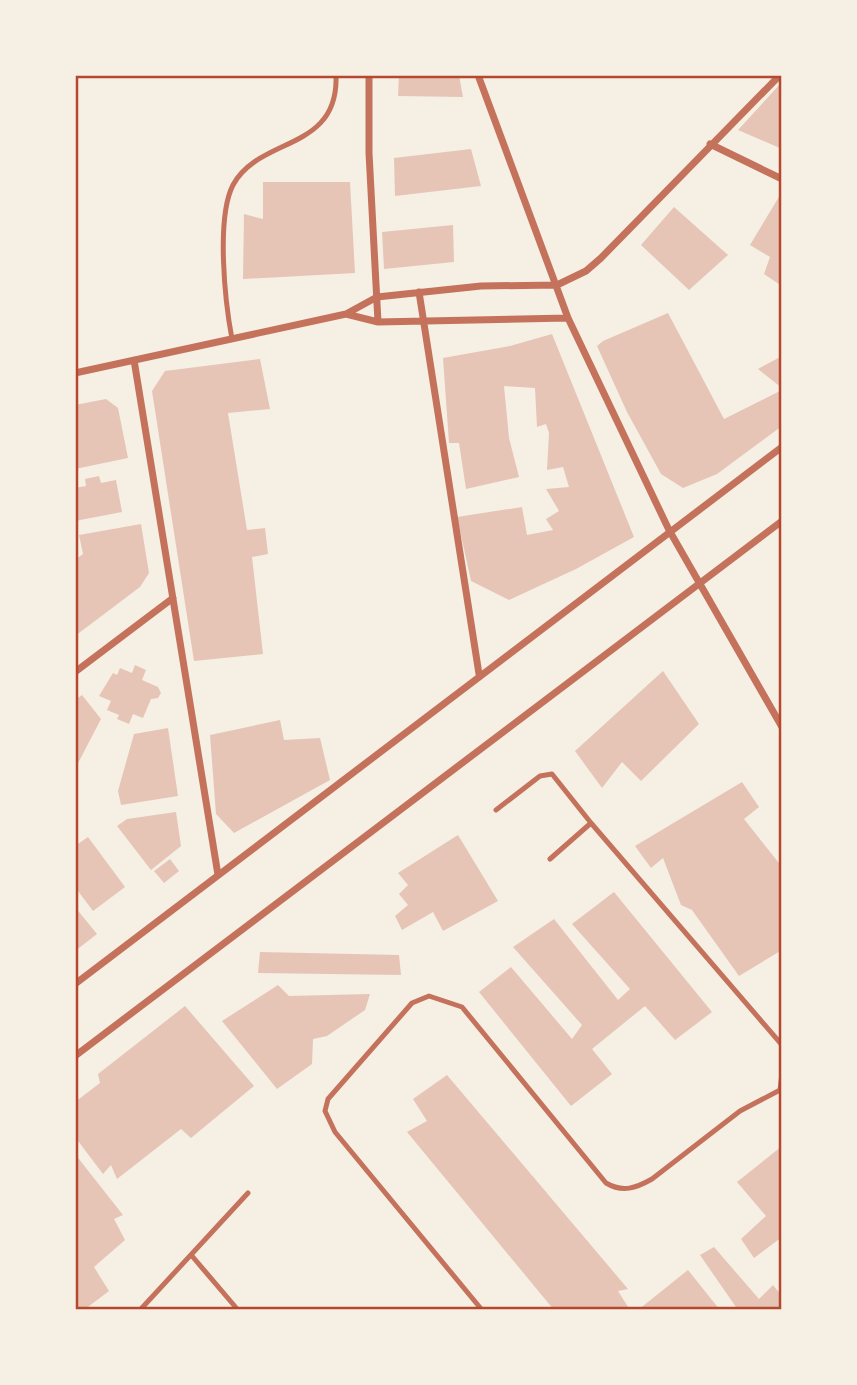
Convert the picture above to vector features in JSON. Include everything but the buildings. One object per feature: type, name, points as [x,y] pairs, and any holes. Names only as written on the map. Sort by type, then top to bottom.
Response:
[{"type":"street","points":[[369,75],[369,153],[378,321]]},
{"type":"street","points":[[478,75],[568,318],[669,530],[782,727]]},
{"type":"street","points":[[75,373],[345,314],[377,297],[419,292],[557,285],[586,271],[601,258],[780,75]]},
{"type":"street","points":[[710,144],[782,179]]},
{"type":"street","points":[[419,292],[479,674]]},
{"type":"street","points":[[345,314],[378,321],[568,318]]},
{"type":"street","points":[[134,360],[218,875]]},
{"type":"street","points":[[75,984],[479,674],[782,447]]},
{"type":"street","points":[[75,1056],[782,521]]},
{"type":"street","points":[[75,672],[173,598]]},
{"type":"lane","points":[[232,338],[224,284],[227,199],[235,182],[253,166],[317,129],[330,109],[336,75]]},
{"type":"lane","points":[[496,810],[540,776],[552,774],[782,1045]]},
{"type":"lane","points":[[550,859],[592,823]]},
{"type":"lane","points":[[482,1310],[335,1132],[325,1111],[328,1099],[412,1003],[429,996],[462,1007],[606,1183],[620,1189],[639,1187],[740,1111],[781,1091],[782,1073]]},
{"type":"lane","points":[[140,1310],[248,1193]]},
{"type":"lane","points":[[191,1256],[238,1310]]}]
